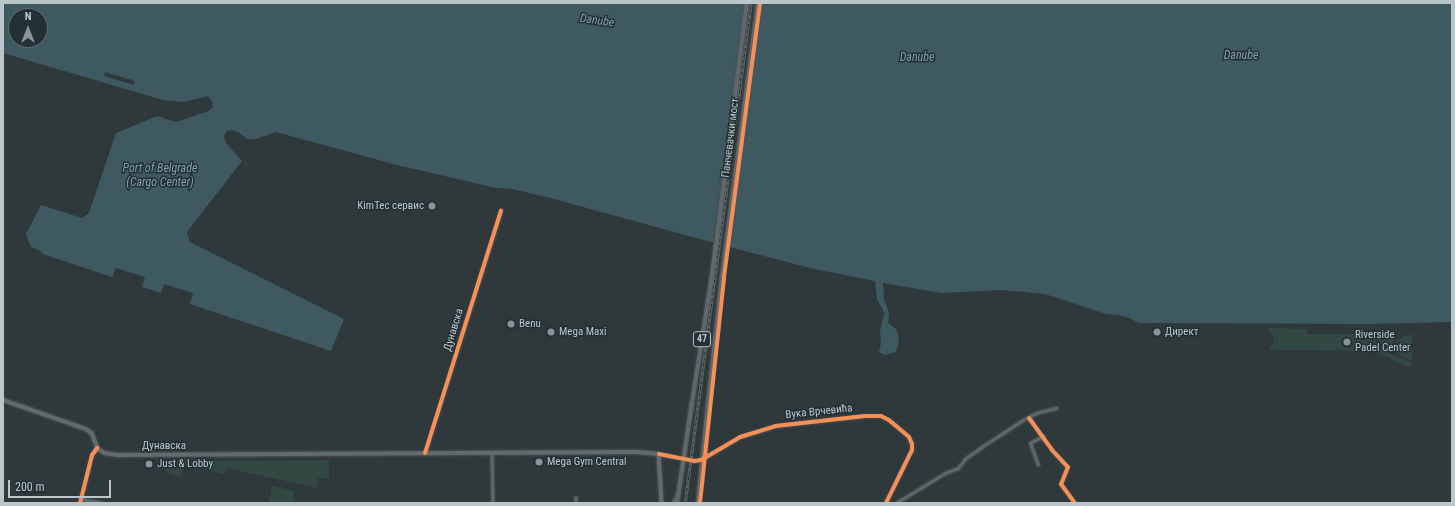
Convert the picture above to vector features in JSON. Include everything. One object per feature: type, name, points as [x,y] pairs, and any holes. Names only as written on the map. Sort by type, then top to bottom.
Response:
[{"type":"main road","name":"Панчевачки мост","points":[[675,503],[678,494],[712,275],[747,3]]},
{"type":"main road","name":"Панчевачки мост","points":[[698,503],[722,276],[758,3]]},
{"type":"main road","points":[[3,400],[86,429],[92,434],[97,448]]},
{"type":"main road","name":"Дунавска","points":[[97,448],[105,453],[124,455],[642,452],[659,454]]},
{"type":"main road","points":[[659,454],[662,503]]},
{"type":"street","name":"Дунавска","points":[[425,453],[501,211]]},
{"type":"street","points":[[896,503],[945,473],[958,468],[965,459],[980,448],[1036,413],[1056,408]]},
{"type":"street","name":"Вука Врчевића","points":[[659,454],[694,461],[701,460],[740,437],[771,427],[864,416],[881,416],[889,420],[909,437],[912,444],[912,450],[886,503]]},
{"type":"street","points":[[1029,418],[1052,450],[1068,467],[1062,485],[1075,503]]},
{"type":"street","points":[[1038,465],[1030,443],[1043,436]]},
{"type":"street","points":[[80,503],[93,452],[97,448]]},
{"type":"street","points":[[492,453],[493,503]]},
{"type":"street","points":[[576,497],[576,503]]},
{"type":"street","points":[[82,499],[102,503]]},
{"type":"green space","points":[[1267,328],[1306,329],[1307,334],[1376,334],[1376,344],[1380,349],[1412,363],[1409,368],[1376,352],[1369,351],[1269,350],[1274,343],[1273,336]]},
{"type":"green space","points":[[1386,334],[1391,336],[1393,341],[1391,346],[1386,348],[1381,346],[1379,341],[1381,336]]},
{"type":"green space","points":[[1405,335],[1412,335],[1412,361],[1402,357],[1392,349],[1398,340]]},
{"type":"green space","points":[[329,460],[329,478],[318,478],[317,488],[227,468],[224,474],[185,465],[181,478],[165,472],[168,461]]},
{"type":"green space","points":[[272,486],[294,491],[294,503],[269,502]]},
{"type":"water","points":[[3,3],[1452,3],[1452,322],[1368,324],[1139,323],[1129,318],[1119,315],[1106,314],[1045,294],[1001,290],[942,293],[883,283],[884,299],[889,313],[888,323],[897,330],[899,342],[896,352],[885,355],[879,352],[881,343],[880,330],[884,315],[883,310],[877,300],[875,281],[814,269],[554,199],[513,189],[496,188],[397,165],[276,132],[256,139],[247,139],[238,132],[232,130],[227,131],[224,136],[226,143],[242,161],[187,232],[190,242],[344,319],[331,351],[190,304],[193,293],[164,284],[161,293],[142,287],[145,277],[116,268],[112,277],[43,254],[39,250],[31,247],[26,234],[41,205],[82,218],[89,213],[116,133],[157,116],[176,122],[209,111],[213,107],[212,101],[208,96],[184,102],[163,100],[3,53]]},
{"type":"pier","points":[[745,3],[761,3],[729,248],[713,245]]},
{"type":"pier","points":[[105,72],[135,81],[134,85],[104,76]]},
{"type":"railway","points":[[685,503],[751,3]]},
{"type":"cycle path","points":[[700,503],[724,277],[760,3]]},
{"type":"cycle path","points":[[425,453],[501,211]]},
{"type":"cycle path","points":[[659,454],[694,461],[701,460],[740,437],[775,426],[864,416],[881,416],[889,420],[909,437],[912,444],[912,450],[886,503]]},
{"type":"cycle path","points":[[1029,418],[1052,450],[1068,467],[1061,484],[1075,503]]},
{"type":"cycle path","points":[[80,503],[92,455],[97,448]]},
{"type":"place","name":"KimTec сервис","points":[[432,206]]},
{"type":"place","name":"Benu","points":[[511,324]]},
{"type":"place","name":"Mega Maxi","points":[[551,332]]},
{"type":"place","name":"Директ","points":[[1157,332]]},
{"type":"place","name":"Riverside Padel Center","points":[[1347,342]]},
{"type":"place","name":"Mega Gym Central","points":[[539,462]]},
{"type":"place","name":"Just & Lobby","points":[[149,464]]},
{"type":"water label","name":"Danube","points":[[597,21]]},
{"type":"water label","name":"Danube","points":[[1241,56]]},
{"type":"water label","name":"Danube","points":[[917,58]]},
{"type":"water label","name":"Port of Belgrade (Cargo Center)","points":[[160,176]]}]
